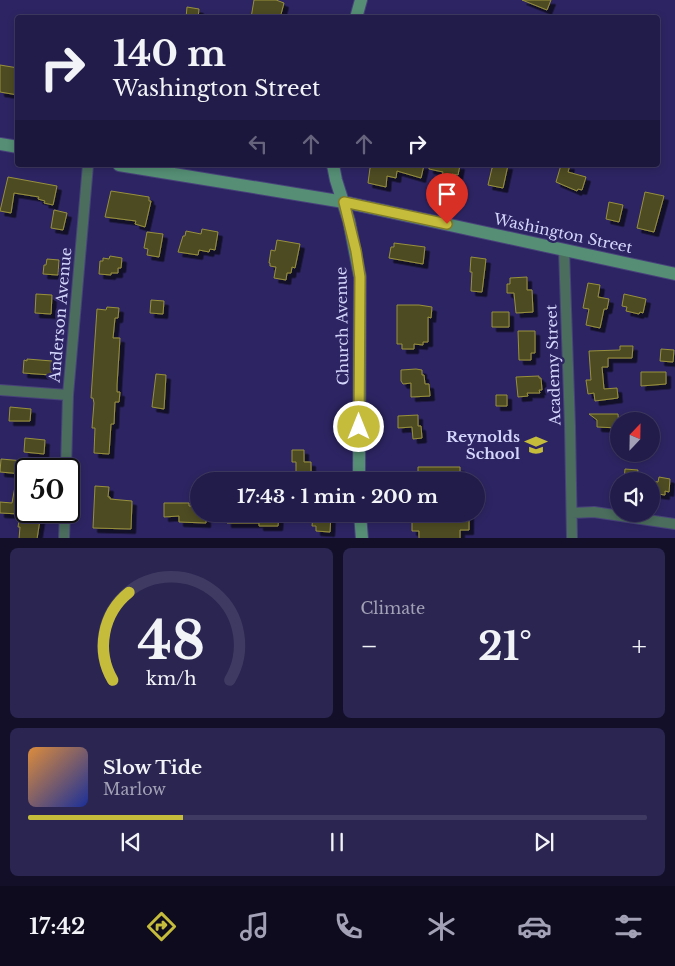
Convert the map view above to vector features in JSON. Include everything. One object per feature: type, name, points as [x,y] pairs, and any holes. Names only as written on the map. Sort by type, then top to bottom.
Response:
[{"type":"main road","points":[[357,15],[361,0]]},
{"type":"main road","points":[[0,144],[15,146]]},
{"type":"main road","name":"Washington Street","points":[[132,167],[344,202],[675,274]]},
{"type":"main road","name":"Church Avenue","points":[[333,167],[356,251],[360,277],[359,472]]},
{"type":"main road","points":[[361,522],[362,538]]},
{"type":"street","name":"Anderson Avenue","points":[[66,458],[68,396],[88,167]]},
{"type":"street","name":"Academy Street","points":[[564,250],[572,538]]},
{"type":"street","points":[[0,390],[68,396]]},
{"type":"street","points":[[572,513],[594,512],[675,524]]},
{"type":"street","points":[[64,538],[65,523]]},
{"type":"building","points":[[254,0],[276,0],[284,3],[281,15],[252,15]]},
{"type":"building","points":[[522,0],[551,0],[547,10]]},
{"type":"building","points":[[187,7],[199,9],[198,15],[186,15]]},
{"type":"building","points":[[0,65],[15,68],[15,94],[0,92]]},
{"type":"building","points":[[424,167],[421,178],[397,171],[396,178],[387,176],[386,187],[368,183],[370,168]]},
{"type":"building","points":[[429,167],[460,167],[458,175],[452,174],[450,184],[441,182],[443,172],[429,169]]},
{"type":"building","points":[[508,167],[503,188],[488,185],[493,168]]},
{"type":"building","points":[[560,167],[569,167],[568,172],[586,177],[582,190],[578,189],[577,191],[556,182]]},
{"type":"building","points":[[8,177],[57,186],[53,205],[44,203],[45,201],[38,199],[39,197],[14,193],[11,213],[0,211]]},
{"type":"building","points":[[111,191],[149,197],[149,201],[151,201],[145,227],[135,224],[136,221],[105,217]]},
{"type":"building","points":[[645,192],[664,196],[654,232],[637,228]]},
{"type":"building","points":[[609,202],[623,205],[619,222],[606,219]]},
{"type":"building","points":[[54,210],[67,213],[63,230],[51,228]]},
{"type":"building","points":[[202,229],[218,232],[215,250],[210,249],[209,252],[199,250],[198,255],[178,252],[186,231],[201,234]]},
{"type":"building","points":[[147,232],[163,234],[159,257],[147,255],[148,249],[144,248]]},
{"type":"building","points":[[277,240],[300,244],[295,268],[292,267],[291,273],[287,273],[286,280],[274,278],[276,267],[270,266],[269,263],[271,250],[275,251]]},
{"type":"building","points":[[394,243],[425,247],[423,264],[389,258],[391,247],[394,247]]},
{"type":"building","points":[[110,256],[122,258],[121,268],[118,268],[118,273],[111,273],[111,275],[99,274],[100,261],[103,261],[103,258],[109,259]]},
{"type":"building","points":[[471,257],[486,259],[482,292],[471,291]]},
{"type":"building","points":[[47,259],[59,260],[58,275],[43,274]]},
{"type":"building","points":[[527,277],[527,290],[532,290],[533,312],[516,313],[514,293],[507,293],[507,284],[510,284],[510,278]]},
{"type":"building","points":[[588,283],[600,285],[598,297],[609,299],[607,309],[604,309],[600,328],[586,325],[589,309],[583,308]]},
{"type":"building","points":[[36,294],[52,295],[51,314],[35,313]]},
{"type":"building","points":[[624,294],[646,299],[643,313],[626,311],[627,307],[622,306]]},
{"type":"building","points":[[151,300],[164,301],[163,314],[150,313]]},
{"type":"building","points":[[397,305],[432,307],[431,318],[428,317],[428,342],[423,342],[423,345],[414,344],[414,349],[402,349],[402,344],[397,344]]},
{"type":"building","points":[[107,307],[119,308],[118,318],[115,318],[113,338],[120,338],[117,392],[120,392],[119,402],[115,402],[114,424],[111,424],[109,454],[94,453],[95,428],[92,428],[94,403],[93,398],[91,398],[97,309],[106,310]]},
{"type":"building","points":[[492,312],[509,312],[509,327],[492,327]]},
{"type":"building","points":[[518,331],[535,331],[535,353],[531,353],[531,360],[519,360]]},
{"type":"building","points":[[620,346],[633,346],[632,358],[608,358],[608,367],[602,367],[604,389],[617,388],[618,398],[595,401],[594,393],[588,394],[586,380],[591,380],[589,351],[620,350]]},
{"type":"building","points":[[661,349],[674,350],[673,362],[660,361]]},
{"type":"building","points":[[27,359],[52,361],[51,375],[23,373],[24,360],[27,361]]},
{"type":"building","points":[[401,370],[422,370],[425,384],[429,384],[430,396],[411,397],[411,383],[403,384],[401,381]]},
{"type":"building","points":[[641,372],[666,372],[666,384],[641,386]]},
{"type":"building","points":[[156,374],[166,375],[164,409],[152,407]]},
{"type":"building","points":[[539,376],[541,378],[542,390],[539,390],[540,393],[527,393],[528,396],[518,397],[516,377]]},
{"type":"building","points":[[496,395],[507,395],[507,406],[496,406]]},
{"type":"building","points":[[10,407],[31,409],[30,421],[9,421]]},
{"type":"building","points":[[589,414],[610,414],[610,428],[597,427],[597,420]]},
{"type":"building","points":[[418,415],[418,426],[421,426],[422,438],[413,439],[412,427],[398,428],[398,416]]},
{"type":"building","points":[[25,438],[45,440],[44,454],[24,452]]},
{"type":"building","points":[[292,450],[304,450],[304,462],[311,462],[311,472],[296,472],[296,462],[292,462]]},
{"type":"building","points":[[1,459],[15,460],[15,473],[0,472]]},
{"type":"building","points":[[418,467],[460,467],[460,472],[418,472]]},
{"type":"building","points":[[625,469],[638,470],[638,472],[625,472]]},
{"type":"building","points":[[660,477],[670,479],[669,492],[665,491],[665,495],[660,494]]},
{"type":"building","points":[[15,486],[15,514],[0,513],[0,502],[12,503]]},
{"type":"building","points":[[95,486],[109,487],[108,497],[110,499],[132,501],[131,529],[93,528]]},
{"type":"building","points":[[164,503],[189,503],[190,522],[206,523],[179,522],[179,516],[164,517]]},
{"type":"building","points":[[278,522],[278,526],[259,526],[259,523],[227,523]]},
{"type":"building","points":[[312,522],[331,522],[330,532],[316,531],[316,526],[312,526]]},
{"type":"building","points":[[412,522],[469,522],[469,530],[460,530],[460,538],[419,538],[419,531],[412,531]]},
{"type":"building","points":[[19,523],[39,523],[37,538],[19,538],[20,527],[18,527]]},
{"type":"place","name":"Reynolds School","points":[[536,445]]},
{"type":"route","points":[[359,427],[360,277],[356,251],[344,202],[447,224]]}]
